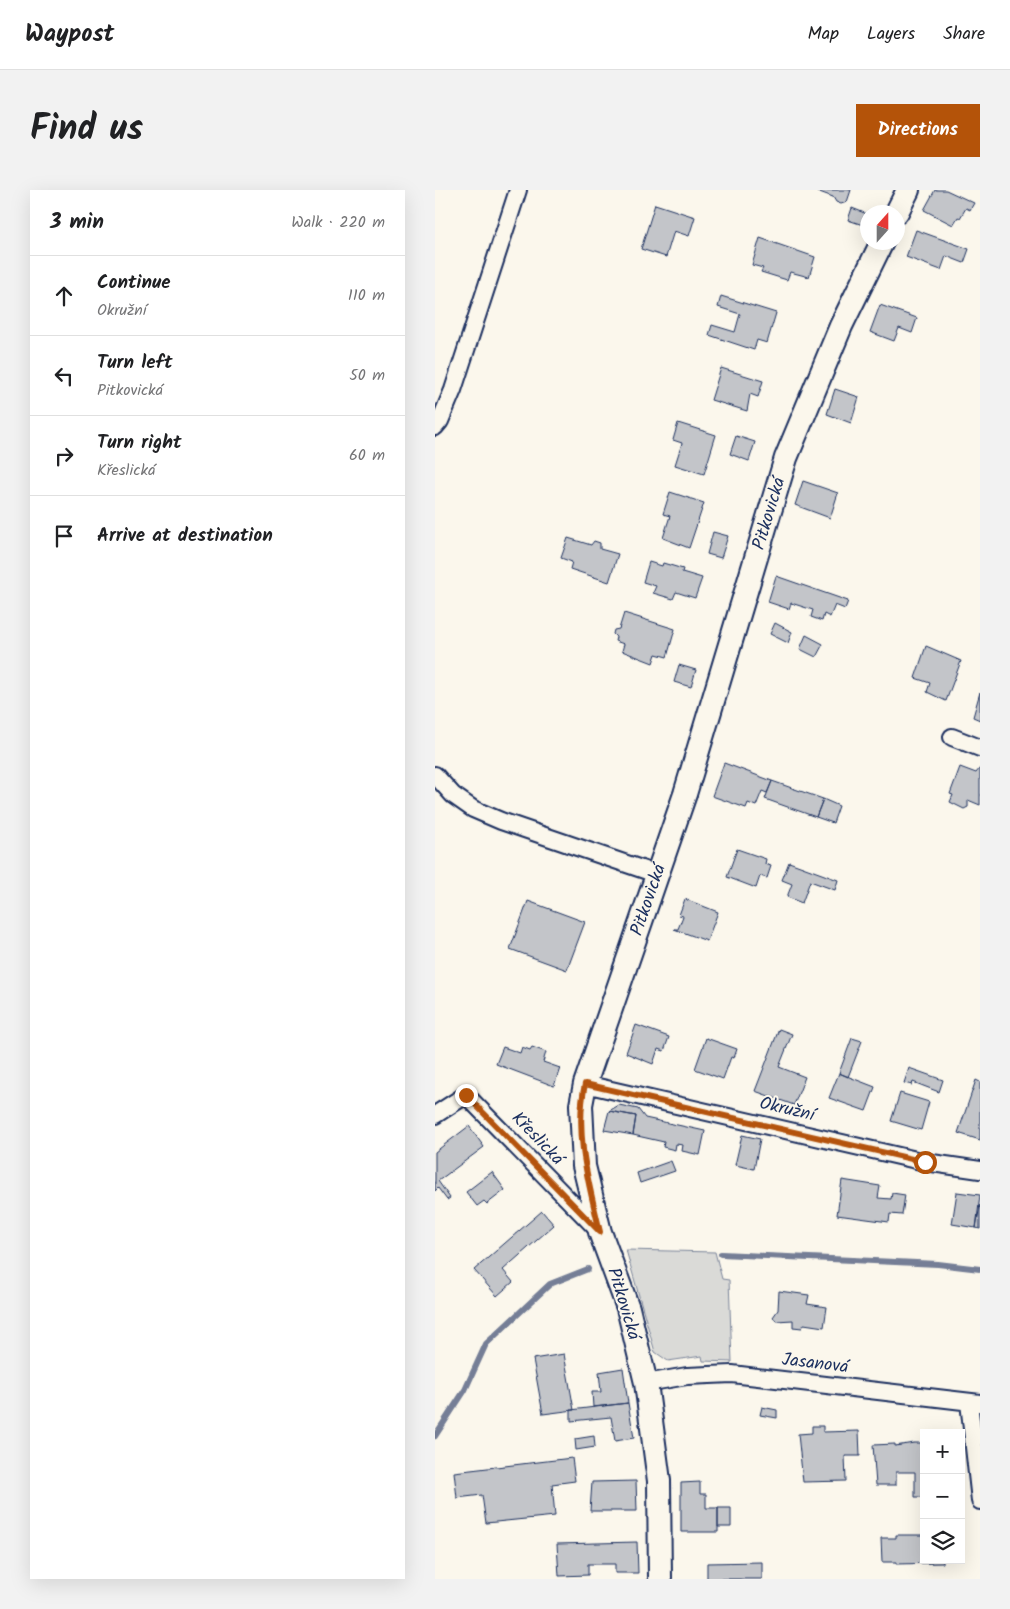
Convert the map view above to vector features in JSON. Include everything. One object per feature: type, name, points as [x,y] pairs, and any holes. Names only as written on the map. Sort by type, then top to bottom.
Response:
[{"type":"street","points":[[435,427],[440,421],[453,390],[518,190]]},
{"type":"street","points":[[900,205],[908,190]]},
{"type":"street","name":"Pitkovická","points":[[660,1579],[659,1481],[646,1383],[627,1308],[600,1232],[584,1166],[581,1104],[585,1084],[659,876],[688,785],[786,458],[841,326],[878,250]]},
{"type":"street","points":[[952,737],[980,748]]},
{"type":"street","points":[[435,775],[453,795],[473,809],[501,821],[659,876]]},
{"type":"street","name":"Okružní","points":[[585,1084],[925,1162],[980,1170]]},
{"type":"street","name":"Křeslická","points":[[435,1115],[466,1095],[600,1232]]},
{"type":"street","name":"Jasanová","points":[[646,1383],[687,1376],[732,1374],[975,1403]]},
{"type":"street","points":[[975,1403],[980,1501]]},
{"type":"shaded area","points":[[626,1250],[715,1252],[722,1279],[729,1280],[732,1362],[703,1361],[702,1356],[668,1361],[655,1352]]},
{"type":"building","points":[[814,190],[851,190],[847,202],[841,204],[836,202],[833,197]]},
{"type":"building","points":[[935,190],[946,190],[974,203],[970,210],[966,208],[953,225],[924,210]]},
{"type":"building","points":[[655,204],[695,217],[689,236],[674,231],[666,257],[641,249]]},
{"type":"building","points":[[852,208],[860,211],[860,224],[848,220]]},
{"type":"building","points":[[916,230],[969,249],[964,263],[946,256],[941,270],[906,257]]},
{"type":"building","points":[[760,238],[815,257],[809,277],[790,272],[787,280],[761,272],[763,268],[752,265]]},
{"type":"building","points":[[721,296],[776,313],[767,343],[757,340],[754,350],[709,335],[712,325],[735,332],[740,314],[718,307]]},
{"type":"building","points":[[880,305],[917,318],[912,333],[899,328],[894,341],[870,332]]},
{"type":"building","points":[[721,368],[763,381],[758,397],[750,394],[747,411],[711,400]]},
{"type":"building","points":[[835,389],[859,397],[851,423],[827,414]]},
{"type":"building","points":[[678,423],[716,435],[704,474],[675,465],[682,443],[673,440]]},
{"type":"building","points":[[736,436],[755,442],[749,461],[730,454]]},
{"type":"building","points":[[803,481],[838,493],[830,518],[795,505]]},
{"type":"building","points":[[670,492],[704,503],[689,548],[663,538],[670,516],[663,514]]},
{"type":"building","points":[[713,532],[728,536],[721,558],[707,554]]},
{"type":"building","points":[[568,538],[591,545],[594,541],[600,543],[600,549],[618,554],[609,582],[570,569],[572,562],[561,558]]},
{"type":"building","points":[[649,562],[662,566],[663,563],[683,569],[682,572],[702,578],[695,598],[676,592],[673,599],[653,593],[656,586],[643,582]]},
{"type":"building","points":[[776,576],[848,601],[845,609],[835,605],[830,617],[824,614],[822,621],[811,617],[813,610],[791,603],[789,609],[768,602]]},
{"type":"building","points":[[624,613],[675,629],[667,657],[656,654],[653,663],[622,651],[624,644],[615,641],[616,637],[613,634],[614,630],[619,629]]},
{"type":"building","points":[[775,623],[792,632],[788,643],[770,634]]},
{"type":"building","points":[[806,635],[823,644],[816,657],[800,649]]},
{"type":"building","points":[[926,646],[961,661],[946,701],[927,692],[930,683],[915,678]]},
{"type":"building","points":[[679,665],[696,670],[691,687],[674,682]]},
{"type":"building","points":[[980,692],[980,720],[973,717]]},
{"type":"building","points":[[724,763],[772,781],[767,793],[762,791],[756,806],[748,803],[746,808],[712,796]]},
{"type":"building","points":[[960,767],[976,773],[980,768],[980,805],[968,800],[968,807],[964,809],[950,802],[953,795],[950,794]]},
{"type":"building","points":[[772,781],[823,799],[816,817],[765,799]]},
{"type":"building","points":[[823,799],[839,806],[833,823],[816,817]]},
{"type":"building","points":[[737,849],[766,859],[765,864],[771,866],[767,878],[760,876],[756,888],[727,877]]},
{"type":"building","points":[[789,862],[838,880],[835,890],[810,881],[802,903],[787,897],[792,884],[782,880]]},
{"type":"building","points":[[685,899],[718,912],[707,941],[674,929],[678,929],[683,916],[679,915]]},
{"type":"building","points":[[528,901],[585,922],[567,970],[510,949]]},
{"type":"building","points":[[636,1025],[669,1037],[664,1051],[658,1049],[653,1064],[626,1053]]},
{"type":"building","points":[[779,1029],[792,1034],[779,1067],[805,1077],[794,1105],[755,1091]]},
{"type":"building","points":[[706,1038],[737,1049],[734,1058],[731,1057],[723,1079],[695,1069]]},
{"type":"building","points":[[852,1038],[862,1041],[848,1077],[839,1073]]},
{"type":"building","points":[[503,1047],[520,1053],[522,1047],[530,1050],[532,1047],[546,1052],[543,1062],[560,1068],[554,1086],[496,1064]]},
{"type":"building","points":[[909,1068],[943,1080],[939,1092],[913,1082],[912,1085],[904,1083]]},
{"type":"building","points":[[839,1073],[875,1087],[866,1111],[829,1098]]},
{"type":"building","points":[[976,1080],[980,1082],[980,1140],[958,1133]]},
{"type":"building","points":[[900,1093],[929,1102],[921,1130],[891,1121]]},
{"type":"building","points":[[619,1105],[638,1109],[645,1118],[705,1131],[700,1155],[682,1151],[683,1145],[676,1144],[675,1150],[663,1147],[664,1142],[633,1135],[636,1116],[609,1111]]},
{"type":"building","points":[[609,1111],[636,1116],[633,1135],[604,1130]]},
{"type":"building","points":[[469,1126],[484,1147],[438,1181],[450,1198],[447,1200],[438,1188],[435,1191],[435,1152]]},
{"type":"building","points":[[742,1135],[760,1139],[754,1169],[735,1165]]},
{"type":"building","points":[[671,1161],[675,1171],[640,1183],[637,1173]]},
{"type":"building","points":[[492,1172],[505,1190],[487,1204],[484,1201],[477,1206],[466,1192]]},
{"type":"building","points":[[842,1180],[880,1186],[878,1198],[891,1199],[892,1193],[905,1195],[902,1215],[890,1214],[889,1222],[837,1215]]},
{"type":"building","points":[[957,1192],[980,1195],[976,1228],[952,1224]]},
{"type":"building","points":[[980,1205],[980,1229],[976,1228]]},
{"type":"building","points":[[542,1211],[554,1225],[503,1270],[513,1282],[497,1296],[474,1270]]},
{"type":"building","points":[[779,1291],[809,1295],[807,1304],[827,1307],[824,1327],[804,1324],[802,1328],[793,1327],[793,1320],[776,1321],[773,1317],[778,1310]]},
{"type":"building","points":[[564,1354],[574,1410],[543,1414],[533,1359]]},
{"type":"building","points":[[623,1368],[628,1403],[593,1407],[592,1392],[601,1392],[599,1372]]},
{"type":"building","points":[[628,1403],[634,1438],[615,1441],[611,1417],[571,1421],[571,1410]]},
{"type":"building","points":[[762,1407],[777,1410],[777,1418],[760,1415]]},
{"type":"building","points":[[812,1426],[823,1426],[823,1432],[859,1431],[860,1456],[845,1456],[846,1481],[803,1482],[798,1434],[812,1433]]},
{"type":"building","points":[[594,1436],[595,1447],[576,1450],[575,1439]]},
{"type":"building","points":[[920,1443],[920,1497],[915,1497],[915,1472],[896,1472],[896,1485],[876,1485],[873,1445],[895,1444],[895,1446]]},
{"type":"building","points":[[572,1458],[575,1481],[552,1484],[555,1516],[486,1523],[482,1495],[457,1498],[454,1472]]},
{"type":"building","points":[[636,1481],[637,1511],[590,1511],[592,1482]]},
{"type":"building","points":[[700,1482],[700,1494],[706,1494],[706,1508],[718,1508],[718,1532],[681,1532],[681,1483]]},
{"type":"building","points":[[718,1508],[731,1508],[731,1527],[718,1527]]},
{"type":"building","points":[[896,1535],[920,1535],[920,1563],[882,1562],[881,1538],[896,1538]]},
{"type":"building","points":[[637,1542],[638,1573],[615,1573],[615,1564],[588,1564],[588,1575],[559,1576],[557,1544]]},
{"type":"building","points":[[762,1562],[762,1579],[707,1579],[707,1563]]},
{"type":"waterway","points":[[721,1254],[938,1264],[980,1269]]},
{"type":"waterway","points":[[435,1436],[465,1390],[486,1344],[550,1284],[588,1269]]},
{"type":"route","points":[[466,1095],[600,1232],[584,1166],[581,1104],[585,1084],[925,1162]]}]
